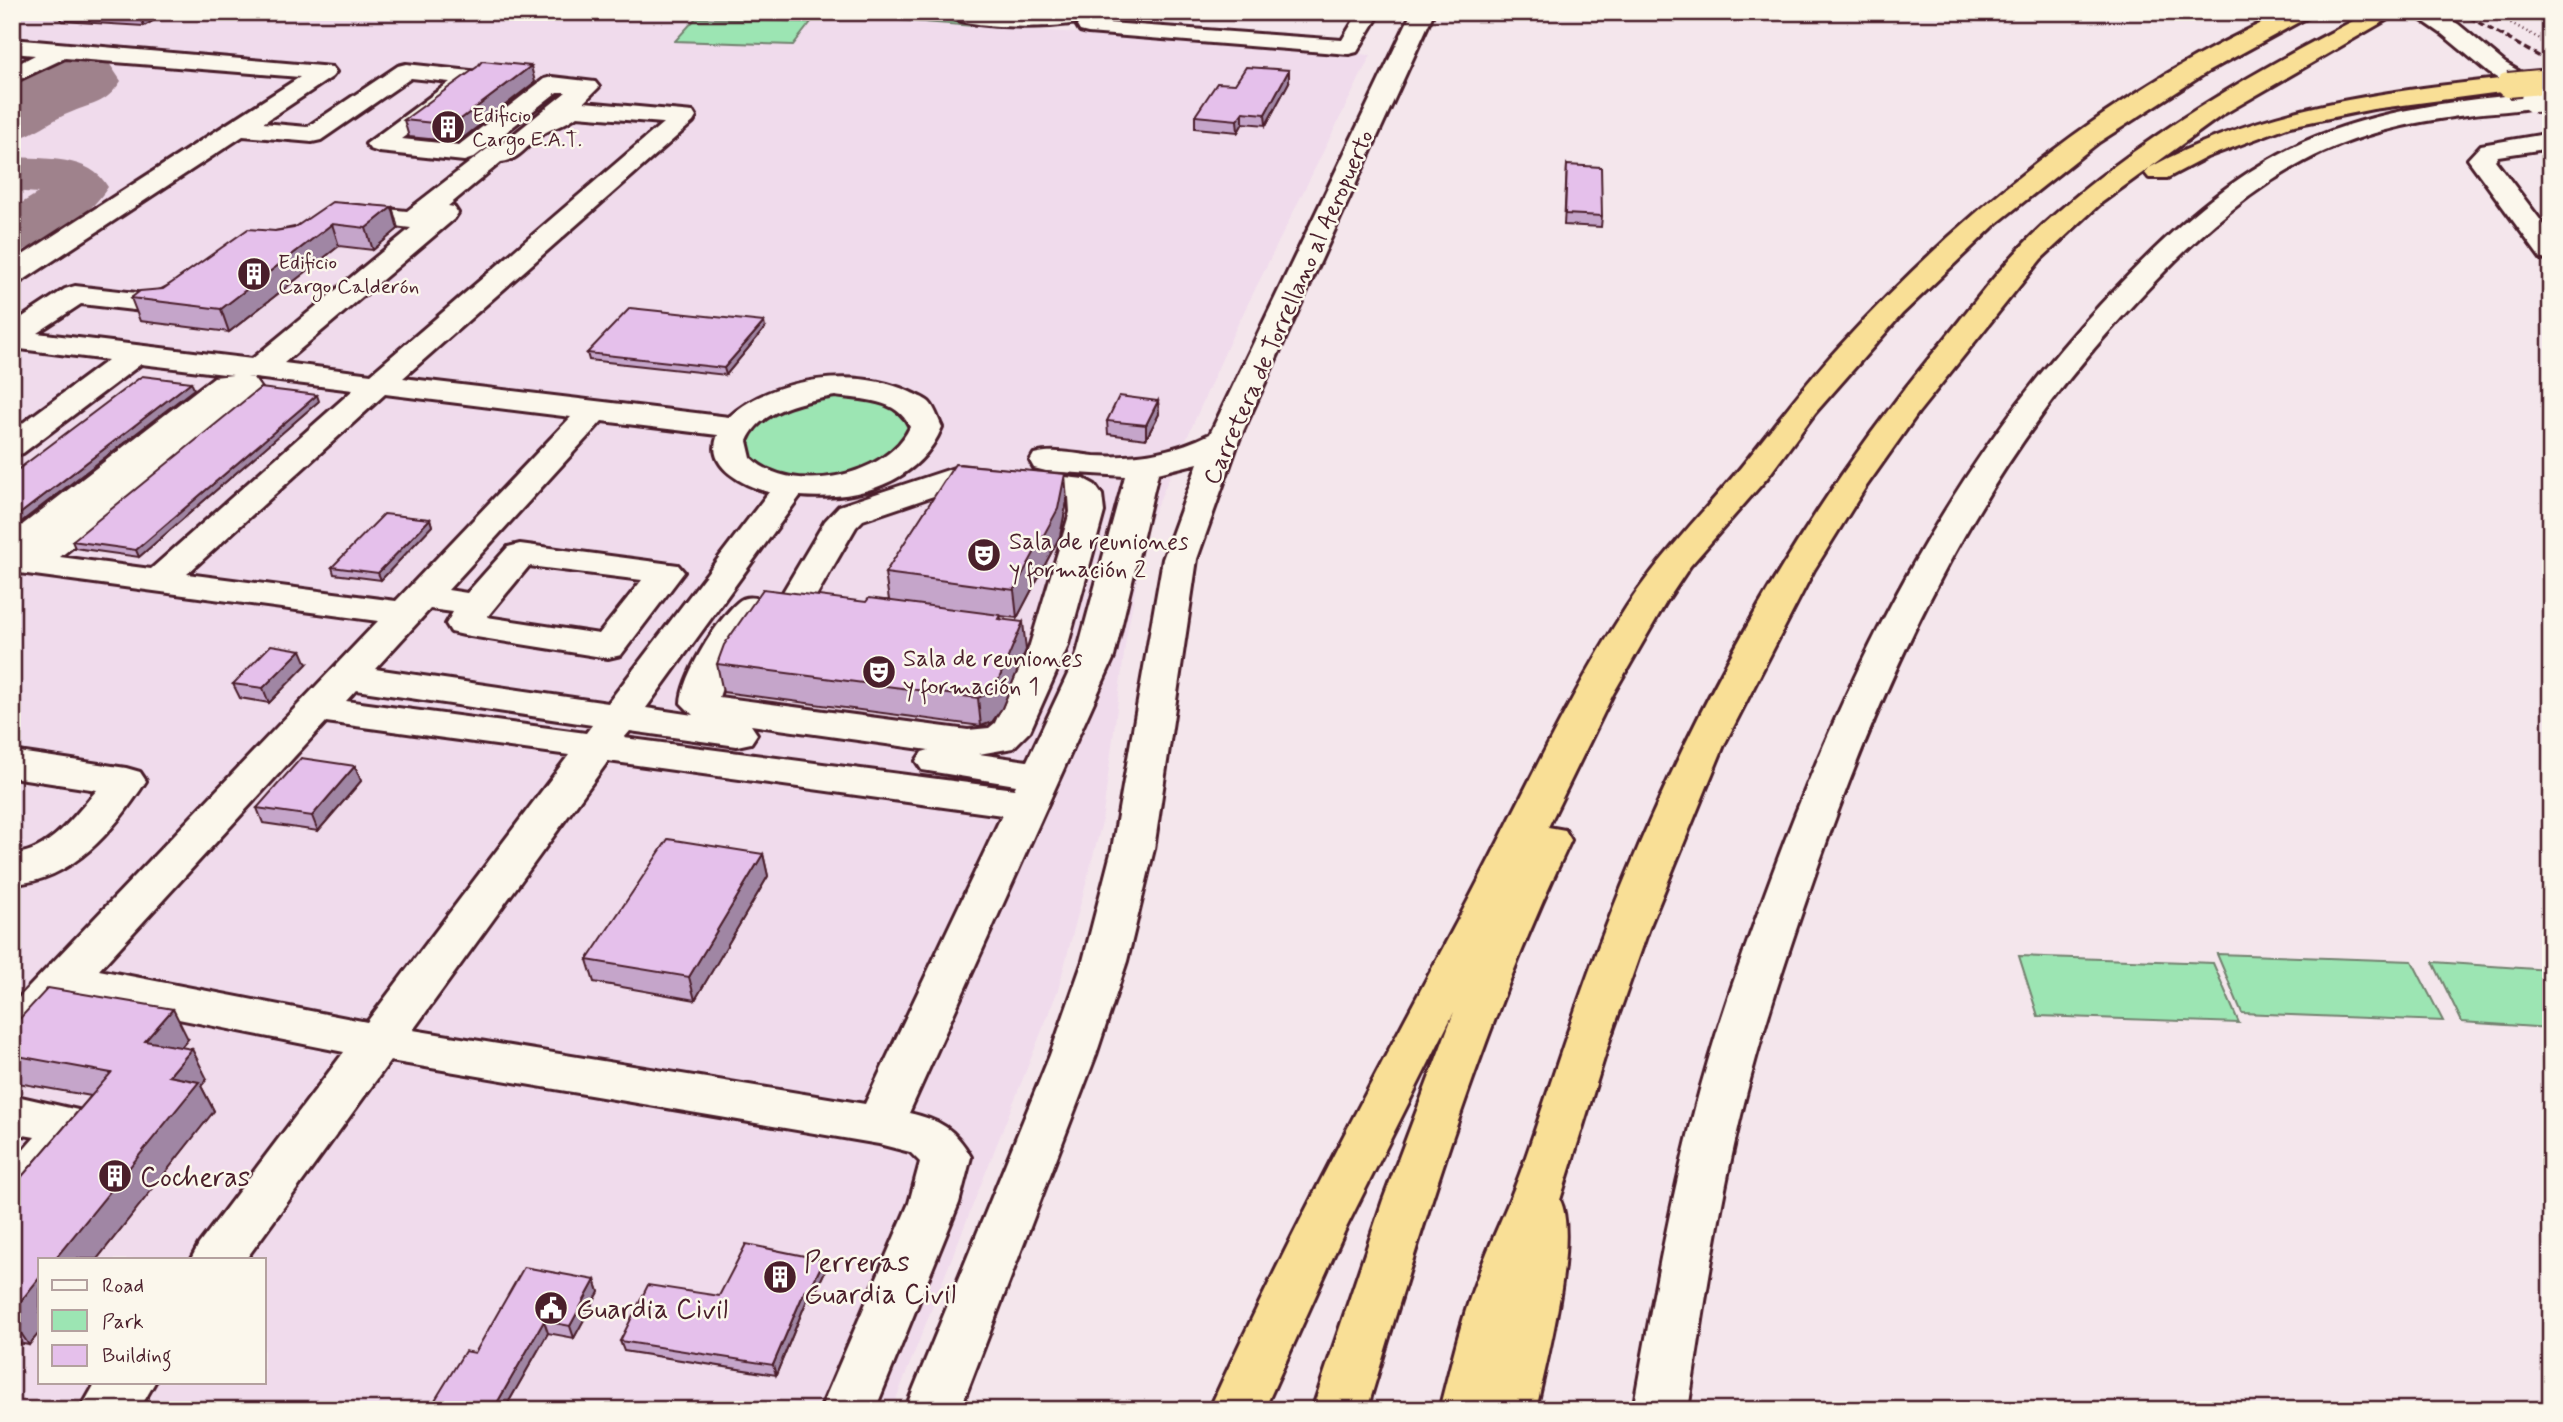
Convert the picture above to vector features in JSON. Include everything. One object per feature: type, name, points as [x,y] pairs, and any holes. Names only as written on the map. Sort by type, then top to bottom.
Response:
[{"type":"highway","points":[[1466,1410],[1498,1290],[1544,1176],[1592,1023],[1640,892],[1687,778],[1735,679],[1828,515],[1915,391],[2051,233],[2112,180],[2256,84],[2389,12]]},
{"type":"highway","points":[[1236,1410],[1286,1294],[1370,1125],[1477,927],[1590,702],[1678,558],[1753,474],[1804,406],[1857,345],[1916,283],[1979,223],[2072,149],[2121,115],[2170,84],[2298,14]]},
{"type":"highway","points":[[2004,290],[2042,268],[2097,215],[2134,188],[2171,165],[2228,139],[2282,122],[2358,104],[2539,93]]},
{"type":"highway","points":[[1339,1410],[1451,1076],[1531,879],[1624,694],[1753,474]]},
{"type":"highway","points":[[1508,1410],[1535,1293],[1544,1176]]},
{"type":"street","points":[[954,12],[1062,22],[1085,19],[1155,32],[1349,47],[1370,12]]},
{"type":"street","points":[[1155,32],[1169,12]]},
{"type":"street","name":"Carretera de Torrellano al Aeropuerto","points":[[932,1410],[1068,1068],[1105,961],[1133,849],[1180,559],[1223,440],[1423,12]]},
{"type":"street","points":[[2421,12],[2450,29],[2497,68],[2539,93]]},
{"type":"street","points":[[12,46],[324,72],[12,275]]},
{"type":"street","points":[[12,76],[61,51]]},
{"type":"street","points":[[238,128],[312,135],[406,71],[472,77],[379,144],[464,153],[552,84],[587,87],[503,155],[496,155],[413,220],[332,212],[321,220]]},
{"type":"street","points":[[1660,1410],[1687,1254],[1731,1063],[1776,922],[1830,777],[1898,620],[1971,489],[2043,386],[2096,323],[2171,247],[2224,203],[2280,164],[2325,142],[2379,124],[2539,93]]},
{"type":"street","points":[[159,581],[369,392],[684,117],[571,108],[242,379]]},
{"type":"street","points":[[2551,140],[2490,150],[2481,159],[2551,253]]},
{"type":"street","points":[[12,338],[75,295],[160,304],[205,272]]},
{"type":"street","points":[[12,338],[125,362],[242,379],[369,392],[596,409],[737,428]]},
{"type":"street","points":[[12,446],[125,362]]},
{"type":"street","points":[[18,559],[247,390],[242,379]]},
{"type":"street","points":[[865,387],[892,393],[912,403],[924,417],[927,432],[919,449],[891,470],[851,484],[820,488],[764,481],[745,470],[734,458],[731,443],[737,428],[753,412],[776,400],[805,391],[865,387]]},
{"type":"street","points":[[12,1035],[318,709],[410,605],[596,409]]},
{"type":"street","points":[[919,449],[1109,468],[1143,468],[1206,450],[1223,440]]},
{"type":"street","points":[[879,1125],[1035,790],[1100,643],[1143,468]]},
{"type":"street","points":[[960,476],[1072,486],[1083,490],[1087,495],[1087,512],[1035,635],[1035,682],[1011,731],[989,741],[968,743],[706,707],[700,703],[703,677],[777,599],[851,513],[960,476]]},
{"type":"street","points":[[218,1258],[790,486]]},
{"type":"street","points":[[18,559],[159,581],[410,605],[476,605],[520,554],[667,572],[608,647],[464,624],[476,605]]},
{"type":"street","points":[[713,591],[835,607]]},
{"type":"street","points":[[1035,635],[1100,643]]},
{"type":"street","points":[[347,677],[607,732]]},
{"type":"street","points":[[318,709],[607,732],[1035,790]]},
{"type":"street","points":[[12,764],[126,781],[68,850],[22,871],[12,869]]},
{"type":"street","points":[[64,980],[376,1041],[879,1125],[925,1136],[946,1157],[934,1203],[847,1410]]},
{"type":"street","points":[[12,1114],[74,1126],[12,1198]]},
{"type":"street","points":[[107,1410],[126,1384]]},
{"type":"path","points":[[2491,12],[2551,45]]},
{"type":"shaded area","points":[[12,12],[798,12],[1371,55],[1233,334],[1147,528],[1126,639],[1102,822],[1058,990],[894,1404],[915,1410],[12,1410]]},
{"type":"green space","points":[[798,12],[914,12],[974,26]]},
{"type":"green space","points":[[696,18],[811,22],[793,45],[675,41]]},
{"type":"green space","points":[[826,395],[864,397],[888,404],[905,419],[909,432],[888,460],[829,478],[791,478],[775,474],[753,460],[747,441],[750,430],[759,420],[780,407]]},
{"type":"green space","points":[[2217,954],[2412,961],[2443,1021],[2242,1013]]},
{"type":"green space","points":[[2019,956],[2213,963],[2239,1023],[2038,1016]]},
{"type":"green space","points":[[2433,962],[2551,970],[2551,1028],[2462,1022]]},
{"type":"building","points":[[482,61],[531,66],[453,125],[404,120],[477,67]]},
{"type":"building","points":[[1246,67],[1289,70],[1265,114],[1243,112],[1237,120],[1195,116],[1217,83],[1235,84]]},
{"type":"building","points":[[1567,165],[1601,167],[1602,216],[1565,214]]},
{"type":"building","points":[[332,202],[392,207],[366,228],[332,224],[221,309],[131,298],[140,291],[163,289],[248,229],[275,231],[294,228]]},
{"type":"building","points":[[630,308],[764,322],[724,368],[587,353]]},
{"type":"building","points":[[142,376],[191,382],[12,520],[12,474]]},
{"type":"building","points":[[260,388],[317,395],[136,550],[72,541]]},
{"type":"building","points":[[1119,396],[1158,401],[1146,425],[1107,421]]},
{"type":"building","name":"Sala de reuniones y formación 2","points":[[955,464],[1065,474],[1058,509],[1014,590],[885,573]]},
{"type":"building","points":[[384,514],[430,519],[378,573],[332,567]]},
{"type":"building","points":[[763,589],[866,602],[869,598],[1000,615],[998,619],[1023,622],[999,679],[989,693],[978,698],[717,664],[724,645]]},
{"type":"building","points":[[271,645],[301,650],[263,688],[233,684]]},
{"type":"building","points":[[301,758],[355,766],[312,816],[257,808]]},
{"type":"building","points":[[668,839],[763,854],[689,977],[587,960]]},
{"type":"building","name":"Cocheras","points":[[48,988],[173,1009],[145,1041],[192,1049],[169,1076],[199,1082],[56,1258],[38,1258],[38,1280],[12,1312],[12,1188],[111,1073],[12,1055],[12,1027]]},
{"type":"building","points":[[746,1244],[824,1260],[809,1291],[805,1290],[773,1365],[620,1341],[648,1285],[719,1296]]},
{"type":"building","points":[[524,1267],[595,1280],[570,1326],[544,1321],[493,1410],[466,1405],[463,1410],[429,1410],[465,1351],[475,1353]]},
{"type":"taxiway","points":[[12,92],[58,73],[91,74],[95,81],[78,94],[53,100],[12,124]]},
{"type":"taxiway","points":[[12,174],[65,178],[77,183],[79,187],[70,199],[12,235]]},
{"type":"railway","points":[[2460,12],[2551,63]]},
{"type":"place","name":"Edificio Cargo E.A.T.","points":[[448,127]]},
{"type":"place","name":"Edificio Cargo Calderón","points":[[254,274]]},
{"type":"place","name":"Sala de reuniones y formación 2","points":[[984,555]]},
{"type":"place","name":"Sala de reuniones y formación 1","points":[[879,672]]},
{"type":"place","name":"Cocheras","points":[[115,1176]]},
{"type":"place","name":"Perreras Guardia Civil","points":[[780,1277]]},
{"type":"place","name":"Guardia Civil","points":[[551,1308]]}]
